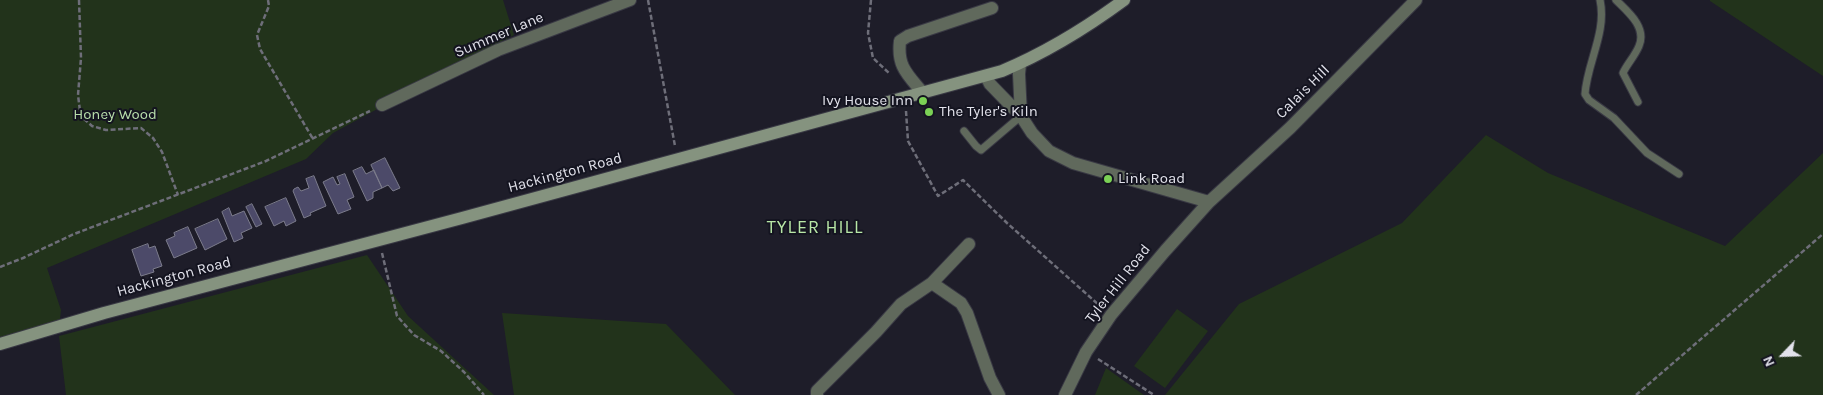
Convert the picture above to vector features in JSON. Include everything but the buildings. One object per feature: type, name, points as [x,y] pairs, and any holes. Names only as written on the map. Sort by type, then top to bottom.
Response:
[{"type":"street","name":"Summer Lane","points":[[382,106],[498,50],[630,0]]},
{"type":"street","name":"Hackington Road","points":[[0,344],[104,313],[986,76],[1020,64],[1059,43],[1124,0]]},
{"type":"street","name":"Calais Hill","points":[[1209,202],[1290,128],[1416,0]]},
{"type":"street","points":[[922,92],[902,68],[898,53],[900,41],[908,36],[992,8]]},
{"type":"street","points":[[1020,64],[1021,116]]},
{"type":"street","points":[[986,76],[990,84],[1021,116],[1032,133],[1049,151],[1073,163],[1209,202]]},
{"type":"street","name":"Tyler Hill Road","points":[[1065,395],[1086,352],[1111,316],[1209,202]]},
{"type":"street","points":[[817,395],[817,391],[901,304],[932,283],[969,244]]},
{"type":"street","points":[[932,283],[961,303],[967,313],[990,378],[999,395]]},
{"type":"lane","points":[[1600,0],[1602,24],[1588,71],[1584,94],[1589,100],[1614,118],[1647,153],[1679,174]]},
{"type":"lane","points":[[1616,0],[1636,20],[1641,34],[1640,45],[1623,73],[1638,102]]},
{"type":"lane","points":[[964,131],[981,150],[1021,116]]},
{"type":"path","points":[[79,0],[81,58],[78,95],[80,112],[84,119],[92,126],[106,130],[141,128],[153,138],[162,152],[178,195]]},
{"type":"path","points":[[268,0],[269,6],[257,35],[260,49],[313,139]]},
{"type":"path","points":[[648,0],[677,160]]},
{"type":"path","points":[[871,0],[868,33],[873,58],[893,76]]},
{"type":"path","points":[[0,267],[74,234],[266,161],[382,106]]},
{"type":"path","points":[[905,107],[908,141],[938,196],[963,180],[1007,223],[1111,316]]},
{"type":"path","points":[[1636,395],[1823,234]]},
{"type":"path","points":[[379,240],[396,316],[414,335],[441,351],[464,372],[484,395]]},
{"type":"path","points":[[1086,352],[1154,395]]},
{"type":"green space","name":"Honey Wood","points":[[0,0],[503,0],[514,35],[333,133],[306,159],[47,268],[61,310],[60,319],[0,347]]},
{"type":"green space","points":[[1710,0],[1823,0],[1823,76],[1710,1]]},
{"type":"green space","points":[[1486,135],[1548,173],[1725,246],[1823,153],[1823,395],[1165,395],[1239,304],[1402,223]]},
{"type":"green space","points":[[367,255],[408,316],[494,395],[66,395],[59,336]]},
{"type":"green space","points":[[1177,309],[1208,331],[1165,388],[1134,366]]},
{"type":"green space","points":[[502,313],[666,324],[735,395],[514,395]]},
{"type":"green space","points":[[1106,368],[1144,395],[1095,395]]},
{"type":"place","name":"Ivy House Inn","points":[[923,101]]},
{"type":"place","name":"The Tyler's Kiln","points":[[929,112]]},
{"type":"place","name":"Link Road","points":[[1108,179]]},
{"type":"district","name":"TYLER HILL","points":[[815,228]]}]
